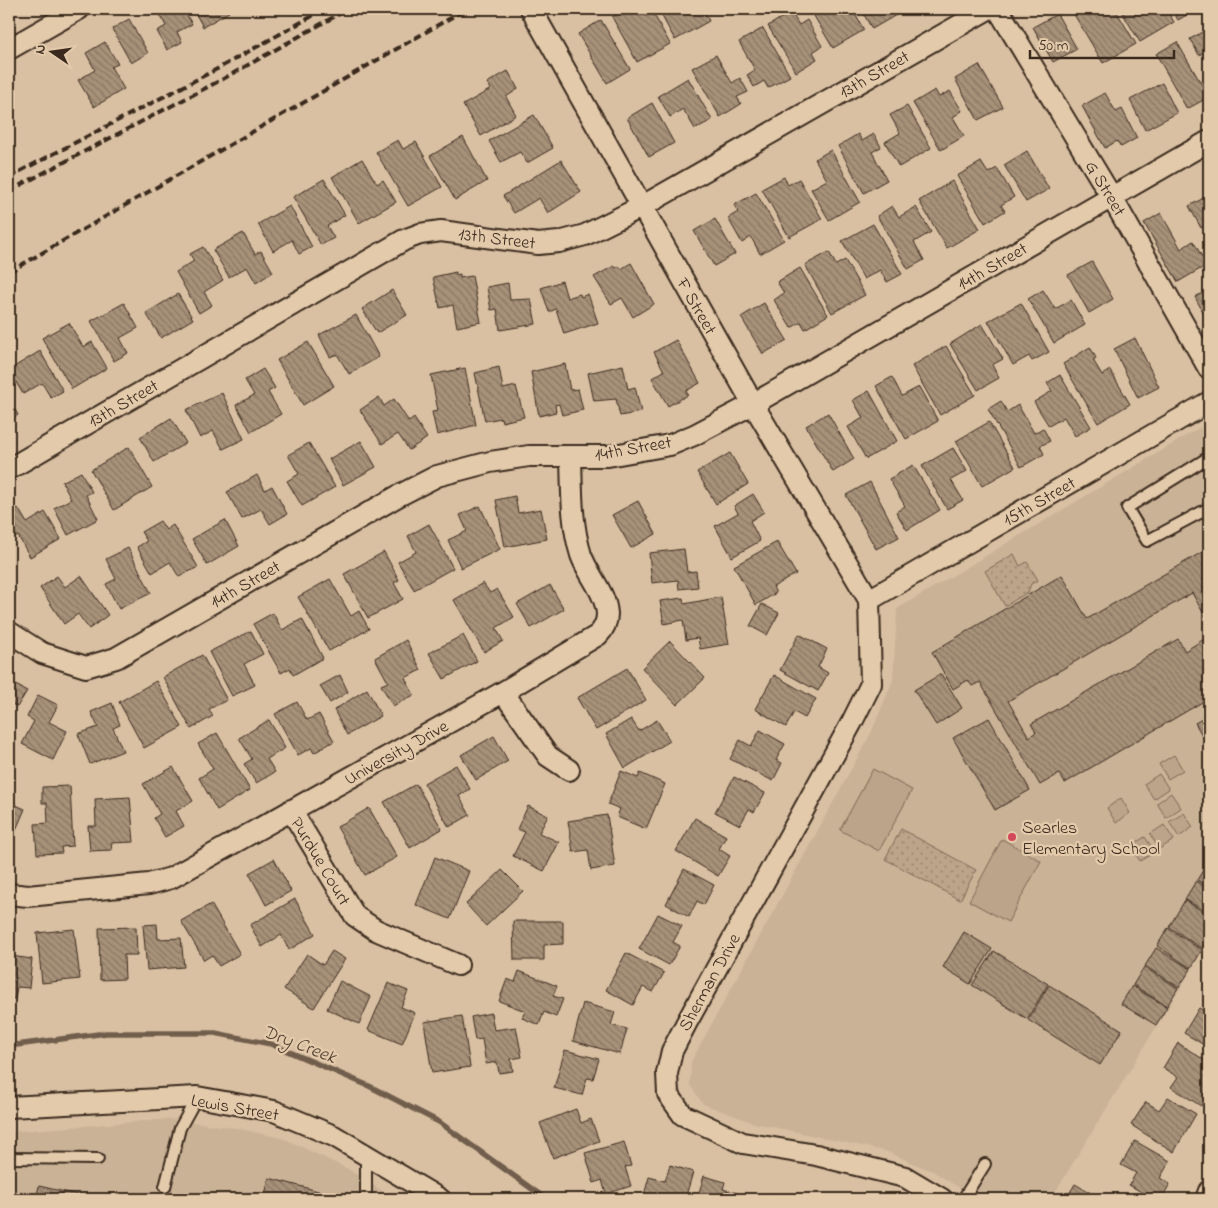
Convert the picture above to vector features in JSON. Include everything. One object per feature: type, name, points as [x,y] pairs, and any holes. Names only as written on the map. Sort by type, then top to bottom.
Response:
[{"type":"street","name":"F Street","points":[[532,9],[640,207],[753,404],[869,600]]},
{"type":"street","name":"13th Street","points":[[9,469],[404,240],[420,234],[441,231],[538,244],[559,242],[585,236],[640,207],[988,9]]},
{"type":"street","name":"G Street","points":[[998,9],[1112,196],[1209,369]]},
{"type":"street","points":[[9,49],[71,11]]},
{"type":"street","name":"14th Street","points":[[9,632],[42,653],[86,667],[116,658],[389,501],[437,476],[490,462],[529,456],[608,456],[670,445],[753,404],[1209,141]]},
{"type":"street","name":"15th Street","points":[[869,600],[1209,402]]},
{"type":"street","name":"University Drive","points":[[9,894],[37,895],[149,884],[170,878],[503,692],[591,639],[604,629],[607,616],[605,604],[582,557],[573,524],[572,456]]},
{"type":"street","name":"Sherman Drive","points":[[869,600],[871,684],[848,730],[686,1022],[672,1051],[667,1073],[668,1094],[683,1115],[743,1143],[816,1155],[904,1178],[942,1199]]},
{"type":"street","points":[[503,692],[548,756],[569,770]]},
{"type":"street","name":"Purdue Court","points":[[291,810],[344,901],[355,916],[376,930],[458,965]]},
{"type":"street","name":"Lewis Street","points":[[9,1107],[197,1097],[274,1111],[334,1136],[440,1199]]},
{"type":"street","points":[[1206,1199],[1209,1191]]},
{"type":"lane","points":[[1209,457],[1127,508],[1147,541],[1209,508]]},
{"type":"lane","points":[[165,1187],[180,1128],[197,1097]]},
{"type":"lane","points":[[366,1155],[366,1199]]},
{"type":"lane","points":[[9,1158],[98,1159]]},
{"type":"lane","points":[[963,1199],[984,1164]]},
{"type":"shaded area","name":"Searles Elementary School","points":[[1209,422],[1209,941],[1051,1199],[977,1199],[934,1172],[885,1151],[754,1123],[703,1104],[690,1085],[691,1062],[871,733],[893,680],[897,609]]},
{"type":"shaded area","points":[[1014,554],[1020,566],[1027,562],[1038,580],[1031,584],[1028,592],[1005,606],[985,571]]},
{"type":"shaded area","points":[[1174,755],[1183,770],[1168,779],[1159,764]]},
{"type":"shaded area","points":[[873,769],[912,790],[879,851],[840,830]]},
{"type":"shaded area","points":[[1159,774],[1169,789],[1154,799],[1144,784]]},
{"type":"shaded area","points":[[1171,793],[1181,808],[1166,818],[1157,803]]},
{"type":"shaded area","points":[[1121,798],[1130,813],[1116,823],[1107,808]]},
{"type":"shaded area","points":[[1184,813],[1193,827],[1179,837],[1169,822]]},
{"type":"shaded area","points":[[1164,825],[1174,840],[1159,849],[1150,834]]},
{"type":"shaded area","points":[[901,829],[976,870],[960,900],[885,859]]},
{"type":"shaded area","points":[[1145,837],[1155,852],[1140,861],[1130,846]]},
{"type":"shaded area","points":[[1002,839],[1041,861],[1008,922],[969,901]]},
{"type":"shaded area","points":[[169,1119],[236,1128],[285,1139],[348,1169],[395,1199],[9,1199],[9,1132]]},
{"type":"building","points":[[157,9],[183,9],[192,24],[177,32],[182,42],[167,50],[157,31],[166,26]]},
{"type":"building","points":[[193,9],[227,9],[229,12],[203,27]]},
{"type":"building","points":[[628,9],[651,9],[670,44],[637,62],[612,17]]},
{"type":"building","points":[[658,9],[703,9],[709,21],[675,40]]},
{"type":"building","points":[[720,9],[730,9],[722,13]]},
{"type":"building","points":[[821,9],[852,9],[864,30],[833,48],[814,16],[823,11]]},
{"type":"building","points":[[861,9],[902,9],[903,11],[872,29]]},
{"type":"building","points":[[1076,9],[1115,9],[1136,44],[1103,63],[1072,11]]},
{"type":"building","points":[[1120,9],[1166,9],[1174,22],[1140,42]]},
{"type":"building","points":[[1172,9],[1197,9],[1178,20]]},
{"type":"building","points":[[791,12],[799,25],[807,20],[822,46],[813,52],[817,59],[796,72],[768,26]]},
{"type":"building","points":[[1057,14],[1077,49],[1053,62],[1033,27]]},
{"type":"building","points":[[129,19],[148,53],[131,63],[112,29]]},
{"type":"building","points":[[601,20],[630,69],[607,83],[578,34]]},
{"type":"building","points":[[763,28],[790,76],[768,88],[764,81],[754,87],[747,75],[755,70],[739,42]]},
{"type":"building","points":[[1208,29],[1209,50],[1199,55],[1190,39]]},
{"type":"building","points":[[105,42],[118,64],[111,67],[124,89],[94,107],[78,80],[95,70],[86,53]]},
{"type":"building","points":[[1177,42],[1209,97],[1187,109],[1156,54]]},
{"type":"building","points":[[716,55],[732,83],[740,78],[748,92],[737,97],[741,104],[720,117],[692,68]]},
{"type":"building","points":[[979,65],[1003,107],[978,120],[955,79]]},
{"type":"building","points":[[508,71],[518,89],[506,97],[516,115],[481,136],[463,105],[491,89],[487,83]]},
{"type":"building","points":[[688,78],[712,120],[695,129],[683,109],[670,117],[658,96]]},
{"type":"building","points":[[1162,83],[1177,113],[1145,130],[1130,100]]},
{"type":"building","points":[[935,90],[939,97],[950,91],[962,111],[953,117],[964,136],[941,150],[913,103]]},
{"type":"building","points":[[1105,93],[1116,112],[1122,109],[1137,138],[1121,147],[1117,141],[1105,148],[1082,106]]},
{"type":"building","points":[[652,103],[674,143],[649,157],[627,118]]},
{"type":"building","points":[[907,106],[931,148],[899,167],[885,142],[900,133],[890,115]]},
{"type":"building","points":[[534,115],[553,148],[527,163],[520,152],[501,162],[489,141]]},
{"type":"building","points":[[858,134],[862,141],[874,134],[881,147],[872,152],[887,180],[864,193],[838,146]]},
{"type":"building","points":[[463,137],[487,181],[455,200],[430,156]]},
{"type":"building","points":[[398,140],[403,149],[416,142],[442,187],[408,206],[376,152]]},
{"type":"building","points":[[831,150],[860,202],[829,220],[811,189],[827,180],[815,159]]},
{"type":"building","points":[[1027,151],[1049,189],[1026,202],[1004,165]]},
{"type":"building","points":[[362,159],[377,184],[383,180],[396,202],[359,223],[332,177]]},
{"type":"building","points":[[561,160],[581,192],[548,213],[539,198],[514,213],[503,196]]},
{"type":"building","points":[[981,162],[988,173],[997,168],[1014,197],[1001,205],[1005,211],[985,223],[957,176]]},
{"type":"building","points":[[784,177],[788,185],[799,179],[822,219],[789,237],[762,189]]},
{"type":"building","points":[[324,179],[345,215],[327,226],[334,238],[321,245],[293,197]]},
{"type":"building","points":[[952,181],[980,229],[947,248],[919,201]]},
{"type":"building","points":[[756,193],[784,240],[760,254],[751,237],[742,243],[728,218],[738,212],[734,205]]},
{"type":"building","points":[[1209,195],[1209,224],[1201,228],[1189,206]]},
{"type":"building","points":[[290,206],[312,247],[299,254],[292,240],[273,251],[258,224]]},
{"type":"building","points":[[892,206],[899,217],[916,207],[931,232],[914,242],[924,260],[908,269],[877,216]]},
{"type":"building","points":[[1161,213],[1181,249],[1193,241],[1207,265],[1178,282],[1144,223]]},
{"type":"building","points":[[715,219],[735,254],[714,266],[694,231]]},
{"type":"building","points":[[873,224],[902,274],[887,282],[880,270],[864,279],[842,241]]},
{"type":"building","points":[[243,233],[255,254],[261,251],[273,272],[256,283],[247,267],[229,277],[213,250]]},
{"type":"building","points":[[203,247],[223,280],[204,292],[212,305],[199,313],[176,272],[194,261],[190,254]]},
{"type":"building","points":[[829,252],[836,265],[845,260],[865,295],[832,313],[805,265]]},
{"type":"building","points":[[1092,262],[1113,299],[1089,313],[1068,275]]},
{"type":"building","points":[[631,263],[654,304],[633,317],[622,298],[611,304],[594,277],[614,266],[616,268],[619,266],[621,269]]},
{"type":"building","points":[[800,268],[828,315],[805,329],[801,322],[791,328],[774,300],[784,293],[777,282]]},
{"type":"building","points":[[456,272],[456,275],[460,274],[460,278],[472,276],[481,322],[457,327],[453,305],[440,308],[433,277]]},
{"type":"building","points":[[562,281],[567,298],[580,294],[581,297],[588,294],[598,323],[564,334],[556,309],[549,312],[541,288]]},
{"type":"building","points":[[508,283],[510,300],[531,299],[536,324],[500,330],[497,309],[491,310],[487,287]]},
{"type":"building","points":[[392,290],[407,315],[377,333],[362,309]]},
{"type":"building","points":[[1043,290],[1055,309],[1071,300],[1085,325],[1054,343],[1028,299]]},
{"type":"building","points":[[1209,290],[1209,323],[1195,297]]},
{"type":"building","points":[[178,294],[193,319],[161,338],[146,313]]},
{"type":"building","points":[[124,303],[138,328],[120,338],[128,353],[114,361],[91,321]]},
{"type":"building","points":[[764,303],[787,340],[763,354],[741,317]]},
{"type":"building","points":[[1021,303],[1049,352],[1032,361],[1029,356],[1013,365],[988,321]]},
{"type":"building","points":[[356,315],[379,357],[349,374],[337,354],[330,357],[319,335]]},
{"type":"building","points":[[69,323],[83,347],[92,342],[107,368],[72,389],[42,338]]},
{"type":"building","points":[[982,324],[1003,359],[992,365],[999,378],[978,390],[950,344]]},
{"type":"building","points":[[1135,338],[1159,387],[1138,398],[1114,349]]},
{"type":"building","points":[[676,340],[700,383],[686,391],[688,395],[668,406],[652,378],[664,371],[654,352]]},
{"type":"building","points":[[308,342],[334,386],[303,405],[277,360]]},
{"type":"building","points":[[946,346],[975,395],[940,415],[912,366]]},
{"type":"building","points":[[1090,347],[1096,358],[1093,360],[1102,375],[1110,370],[1130,404],[1098,423],[1063,364]]},
{"type":"building","points":[[40,351],[63,391],[51,398],[42,383],[23,394],[9,370]]},
{"type":"building","points":[[565,364],[570,390],[578,389],[583,410],[562,415],[559,404],[555,405],[556,412],[539,416],[531,372]]},
{"type":"building","points":[[623,365],[628,389],[635,387],[641,412],[620,416],[616,399],[594,401],[588,373]]},
{"type":"building","points":[[499,367],[503,389],[516,386],[524,417],[502,422],[501,418],[485,421],[475,373]]},
{"type":"building","points":[[465,368],[476,425],[437,435],[432,412],[438,411],[431,375]]},
{"type":"building","points":[[263,369],[275,388],[268,392],[281,414],[251,432],[236,405],[254,395],[245,380]]},
{"type":"building","points":[[1060,375],[1091,427],[1075,436],[1064,417],[1049,426],[1034,402],[1052,391],[1047,383]]},
{"type":"building","points":[[892,377],[902,396],[919,387],[938,421],[906,439],[876,386]]},
{"type":"building","points":[[869,391],[897,441],[866,459],[848,427],[863,418],[853,400]]},
{"type":"building","points":[[222,393],[244,439],[223,449],[213,431],[200,438],[186,410]]},
{"type":"building","points":[[379,397],[384,406],[394,399],[409,422],[414,418],[427,438],[409,450],[398,434],[382,444],[360,410]]},
{"type":"building","points":[[9,399],[18,415],[9,421]]},
{"type":"building","points":[[1001,401],[1007,412],[1018,405],[1034,433],[1043,428],[1050,441],[1040,446],[1044,454],[1021,467],[988,409]]},
{"type":"building","points":[[828,413],[854,459],[833,472],[806,426]]},
{"type":"building","points":[[171,418],[186,443],[154,462],[140,437]]},
{"type":"building","points":[[989,422],[1015,467],[982,486],[956,441]]},
{"type":"building","points":[[361,441],[376,467],[343,485],[329,459]]},
{"type":"building","points":[[309,443],[335,487],[302,506],[287,481],[299,474],[288,455]]},
{"type":"building","points":[[129,447],[152,487],[114,510],[91,470]]},
{"type":"building","points":[[953,448],[967,471],[951,480],[963,500],[947,509],[922,466]]},
{"type":"building","points":[[730,453],[748,484],[716,504],[697,472]]},
{"type":"building","points":[[913,465],[940,510],[907,530],[896,512],[905,506],[889,479]]},
{"type":"building","points":[[81,472],[92,492],[86,495],[98,519],[68,535],[54,508],[71,499],[62,482]]},
{"type":"building","points":[[257,475],[265,490],[272,486],[287,514],[270,524],[261,509],[242,519],[227,492]]},
{"type":"building","points":[[870,482],[899,537],[876,549],[846,495]]},
{"type":"building","points":[[753,494],[764,512],[750,521],[760,541],[732,557],[715,526],[738,513],[734,506]]},
{"type":"building","points":[[515,496],[518,513],[541,509],[547,539],[505,547],[496,500]]},
{"type":"building","points":[[638,501],[656,534],[631,548],[612,515]]},
{"type":"building","points":[[480,506],[500,549],[461,568],[448,540],[467,531],[460,515]]},
{"type":"building","points":[[18,508],[27,523],[45,512],[61,539],[30,557],[18,536],[11,539],[9,535],[9,514]]},
{"type":"building","points":[[225,520],[239,546],[207,565],[192,539]]},
{"type":"building","points":[[160,521],[166,530],[173,525],[198,567],[179,577],[170,562],[152,573],[137,547],[147,541],[141,532]]},
{"type":"building","points":[[429,524],[453,568],[414,590],[398,562],[416,552],[408,536]]},
{"type":"building","points":[[777,542],[796,574],[773,587],[776,593],[756,605],[734,566]]},
{"type":"building","points":[[128,548],[151,593],[119,609],[106,584],[116,579],[106,559]]},
{"type":"building","points":[[1209,548],[1209,623],[1192,593],[1008,701],[1029,737],[1036,732],[1031,724],[1178,639],[1185,651],[1209,636],[1209,687],[1206,689],[1209,698],[1065,783],[1059,774],[1040,785],[980,682],[972,686],[968,680],[953,689],[932,652],[1062,575],[1087,619]]},
{"type":"building","points":[[684,549],[687,572],[696,571],[698,587],[679,589],[678,580],[652,583],[649,553]]},
{"type":"building","points":[[384,552],[399,580],[394,583],[403,599],[368,618],[344,574]]},
{"type":"building","points":[[57,576],[65,587],[81,576],[108,615],[89,629],[78,614],[64,624],[40,588]]},
{"type":"building","points":[[330,579],[351,616],[359,611],[369,629],[329,651],[298,597]]},
{"type":"building","points":[[483,583],[490,593],[497,589],[514,617],[496,628],[503,641],[484,652],[454,600]]},
{"type":"building","points":[[550,585],[564,609],[531,628],[517,604]]},
{"type":"building","points":[[721,597],[729,644],[700,649],[698,638],[686,640],[683,620],[664,624],[660,601],[683,598],[684,604]]},
{"type":"building","points":[[762,604],[779,613],[767,635],[750,626]]},
{"type":"building","points":[[273,613],[282,630],[302,619],[323,658],[293,675],[290,668],[281,673],[253,624]]},
{"type":"building","points":[[251,631],[263,654],[244,664],[255,685],[232,696],[209,652]]},
{"type":"building","points":[[799,634],[827,649],[818,667],[828,673],[818,691],[780,670]]},
{"type":"building","points":[[463,635],[477,661],[444,679],[429,653]]},
{"type":"building","points":[[406,640],[421,670],[405,678],[414,695],[393,706],[381,685],[388,682],[375,658]]},
{"type":"building","points":[[670,641],[705,678],[677,705],[642,668]]},
{"type":"building","points":[[202,655],[227,700],[209,709],[213,716],[191,729],[163,677]]},
{"type":"building","points":[[627,668],[646,700],[596,730],[577,698]]},
{"type":"building","points":[[941,674],[962,708],[936,725],[914,690]]},
{"type":"building","points":[[340,675],[348,692],[330,703],[320,686]]},
{"type":"building","points":[[774,675],[816,699],[805,718],[794,712],[786,727],[755,709]]},
{"type":"building","points":[[156,681],[182,727],[144,748],[119,702]]},
{"type":"building","points":[[10,682],[27,691],[17,707],[12,704],[9,709]]},
{"type":"building","points":[[367,689],[381,716],[347,735],[334,710]]},
{"type":"building","points":[[38,695],[58,705],[49,722],[67,731],[53,760],[22,744],[34,721],[27,717]]},
{"type":"building","points":[[297,702],[307,720],[319,714],[334,741],[314,753],[311,748],[298,755],[275,714]]},
{"type":"building","points":[[112,703],[120,725],[113,728],[123,751],[90,764],[78,734],[98,727],[91,712]]},
{"type":"building","points":[[1209,715],[1209,740],[1206,742],[1195,723]]},
{"type":"building","points":[[989,718],[1030,790],[995,810],[953,738]]},
{"type":"building","points":[[631,719],[639,731],[657,720],[670,741],[625,768],[606,734]]},
{"type":"building","points":[[269,720],[285,748],[267,759],[275,772],[256,783],[244,764],[252,759],[239,738]]},
{"type":"building","points":[[760,730],[785,744],[776,760],[782,763],[773,781],[730,759],[740,740],[751,746]]},
{"type":"building","points":[[217,733],[250,790],[217,810],[199,778],[213,769],[198,744]]},
{"type":"building","points":[[494,736],[508,761],[476,780],[461,755]]},
{"type":"building","points":[[456,765],[470,789],[459,796],[470,815],[449,827],[424,783]]},
{"type":"building","points":[[173,767],[193,801],[176,811],[184,826],[165,837],[154,818],[160,814],[143,784]]},
{"type":"building","points":[[621,771],[638,778],[640,773],[665,784],[646,829],[617,817],[620,809],[608,804]]},
{"type":"building","points":[[734,777],[765,793],[754,812],[749,809],[740,825],[715,812]]},
{"type":"building","points":[[416,784],[442,829],[410,848],[384,802]]},
{"type":"building","points":[[70,786],[73,846],[61,847],[62,853],[37,854],[35,824],[48,823],[47,803],[42,803],[42,787]]},
{"type":"building","points":[[130,797],[134,842],[111,843],[112,850],[90,851],[88,826],[96,826],[95,799]]},
{"type":"building","points":[[9,802],[25,809],[9,846]]},
{"type":"building","points":[[528,806],[548,816],[539,833],[559,842],[544,871],[513,856],[525,832],[517,829]]},
{"type":"building","points":[[369,808],[397,857],[365,875],[337,827]]},
{"type":"building","points":[[607,815],[615,866],[591,870],[588,850],[573,852],[568,821]]},
{"type":"building","points":[[695,818],[726,836],[719,849],[730,856],[718,876],[676,851]]},
{"type":"building","points":[[435,857],[469,871],[450,919],[416,905]]},
{"type":"building","points":[[274,859],[291,891],[266,905],[249,873]]},
{"type":"building","points":[[1209,863],[1209,887],[1197,880]]},
{"type":"building","points":[[684,869],[714,885],[704,905],[697,901],[689,917],[666,904]]},
{"type":"building","points":[[502,870],[523,891],[486,926],[466,904]]},
{"type":"building","points":[[1196,881],[1209,889],[1209,914],[1185,899]]},
{"type":"building","points":[[295,899],[315,934],[289,950],[281,935],[262,947],[250,925]]},
{"type":"building","points":[[1185,900],[1209,916],[1209,938],[1203,949],[1169,927]]},
{"type":"building","points":[[211,904],[240,954],[219,966],[212,955],[204,960],[181,921]]},
{"type":"building","points":[[658,914],[682,926],[673,942],[680,946],[669,965],[639,949]]},
{"type":"building","points":[[513,921],[563,921],[563,944],[544,945],[544,960],[514,960]]},
{"type":"building","points":[[157,924],[158,939],[181,938],[184,967],[147,970],[143,925]]},
{"type":"building","points":[[136,927],[137,955],[124,955],[125,979],[100,980],[99,928]]},
{"type":"building","points":[[1168,928],[1202,950],[1191,968],[1157,946]]},
{"type":"building","points":[[74,929],[80,979],[42,983],[37,933]]},
{"type":"building","points":[[964,932],[992,949],[970,984],[943,967]]},
{"type":"building","points":[[9,938],[13,939],[11,956],[32,959],[29,988],[17,987],[15,999],[9,998]]},
{"type":"building","points":[[1156,948],[1191,969],[1179,987],[1145,966]]},
{"type":"building","points":[[332,951],[345,959],[314,1008],[284,989],[307,954],[323,965]]},
{"type":"building","points":[[994,951],[1048,984],[1027,1019],[972,985]]},
{"type":"building","points":[[626,953],[664,973],[653,992],[643,987],[633,1005],[606,990]]},
{"type":"building","points":[[1144,967],[1178,988],[1167,1006],[1133,985]]},
{"type":"building","points":[[519,971],[557,986],[553,996],[563,999],[556,1017],[544,1012],[539,1025],[522,1018],[525,1011],[499,1001],[507,979],[515,982]]},
{"type":"building","points":[[340,981],[371,997],[359,1024],[327,1009]]},
{"type":"building","points":[[388,983],[408,991],[401,1007],[415,1013],[402,1044],[368,1030]]},
{"type":"building","points":[[1049,985],[1122,1030],[1100,1065],[1028,1020]]},
{"type":"building","points":[[1132,986],[1167,1007],[1156,1025],[1121,1004]]},
{"type":"building","points":[[583,1003],[615,1012],[611,1025],[627,1029],[620,1054],[573,1041]]},
{"type":"building","points":[[1199,1008],[1209,1014],[1209,1048],[1184,1033]]},
{"type":"building","points":[[491,1013],[494,1030],[516,1027],[522,1057],[511,1059],[513,1071],[499,1073],[497,1062],[486,1064],[482,1039],[475,1040],[471,1017]]},
{"type":"building","points":[[462,1016],[470,1067],[432,1073],[424,1022]]},
{"type":"building","points":[[1178,1043],[1209,1063],[1209,1079],[1206,1083],[1209,1085],[1209,1092],[1201,1106],[1171,1087],[1178,1077],[1163,1068]]},
{"type":"building","points":[[565,1050],[599,1059],[593,1079],[587,1078],[582,1095],[554,1088]]},
{"type":"building","points":[[1168,1097],[1196,1114],[1174,1152],[1131,1125],[1146,1102],[1159,1110]]},
{"type":"building","points":[[576,1109],[581,1123],[591,1119],[599,1141],[553,1158],[540,1123]]},
{"type":"building","points":[[1135,1141],[1170,1161],[1160,1178],[1170,1184],[1161,1199],[1154,1199],[1129,1185],[1136,1173],[1121,1165]]},
{"type":"building","points":[[624,1142],[631,1166],[625,1167],[631,1186],[606,1194],[602,1180],[594,1183],[585,1153]]},
{"type":"building","points":[[670,1165],[693,1172],[685,1199],[643,1199],[649,1177],[665,1181]]},
{"type":"building","points":[[704,1176],[725,1182],[723,1189],[740,1194],[738,1199],[697,1199]]},
{"type":"building","points":[[269,1178],[322,1192],[321,1199],[264,1199]]},
{"type":"building","points":[[1075,1184],[1101,1199],[1066,1199]]},
{"type":"building","points":[[39,1186],[96,1199],[36,1199]]},
{"type":"building","points":[[9,1193],[36,1199],[9,1199]]},
{"type":"building","points":[[774,1193],[793,1199],[772,1199]]},
{"type":"waterway","name":"Dry Creek","points":[[9,1046],[106,1033],[215,1033],[271,1044],[369,1086],[439,1122],[546,1199]]},
{"type":"railway","points":[[9,177],[217,69],[325,9]]},
{"type":"railway","points":[[9,191],[223,79],[348,9]]},
{"type":"railway","points":[[9,272],[466,9]]},
{"type":"place","name":"Searles Elementary School","points":[[1012,837]]}]
